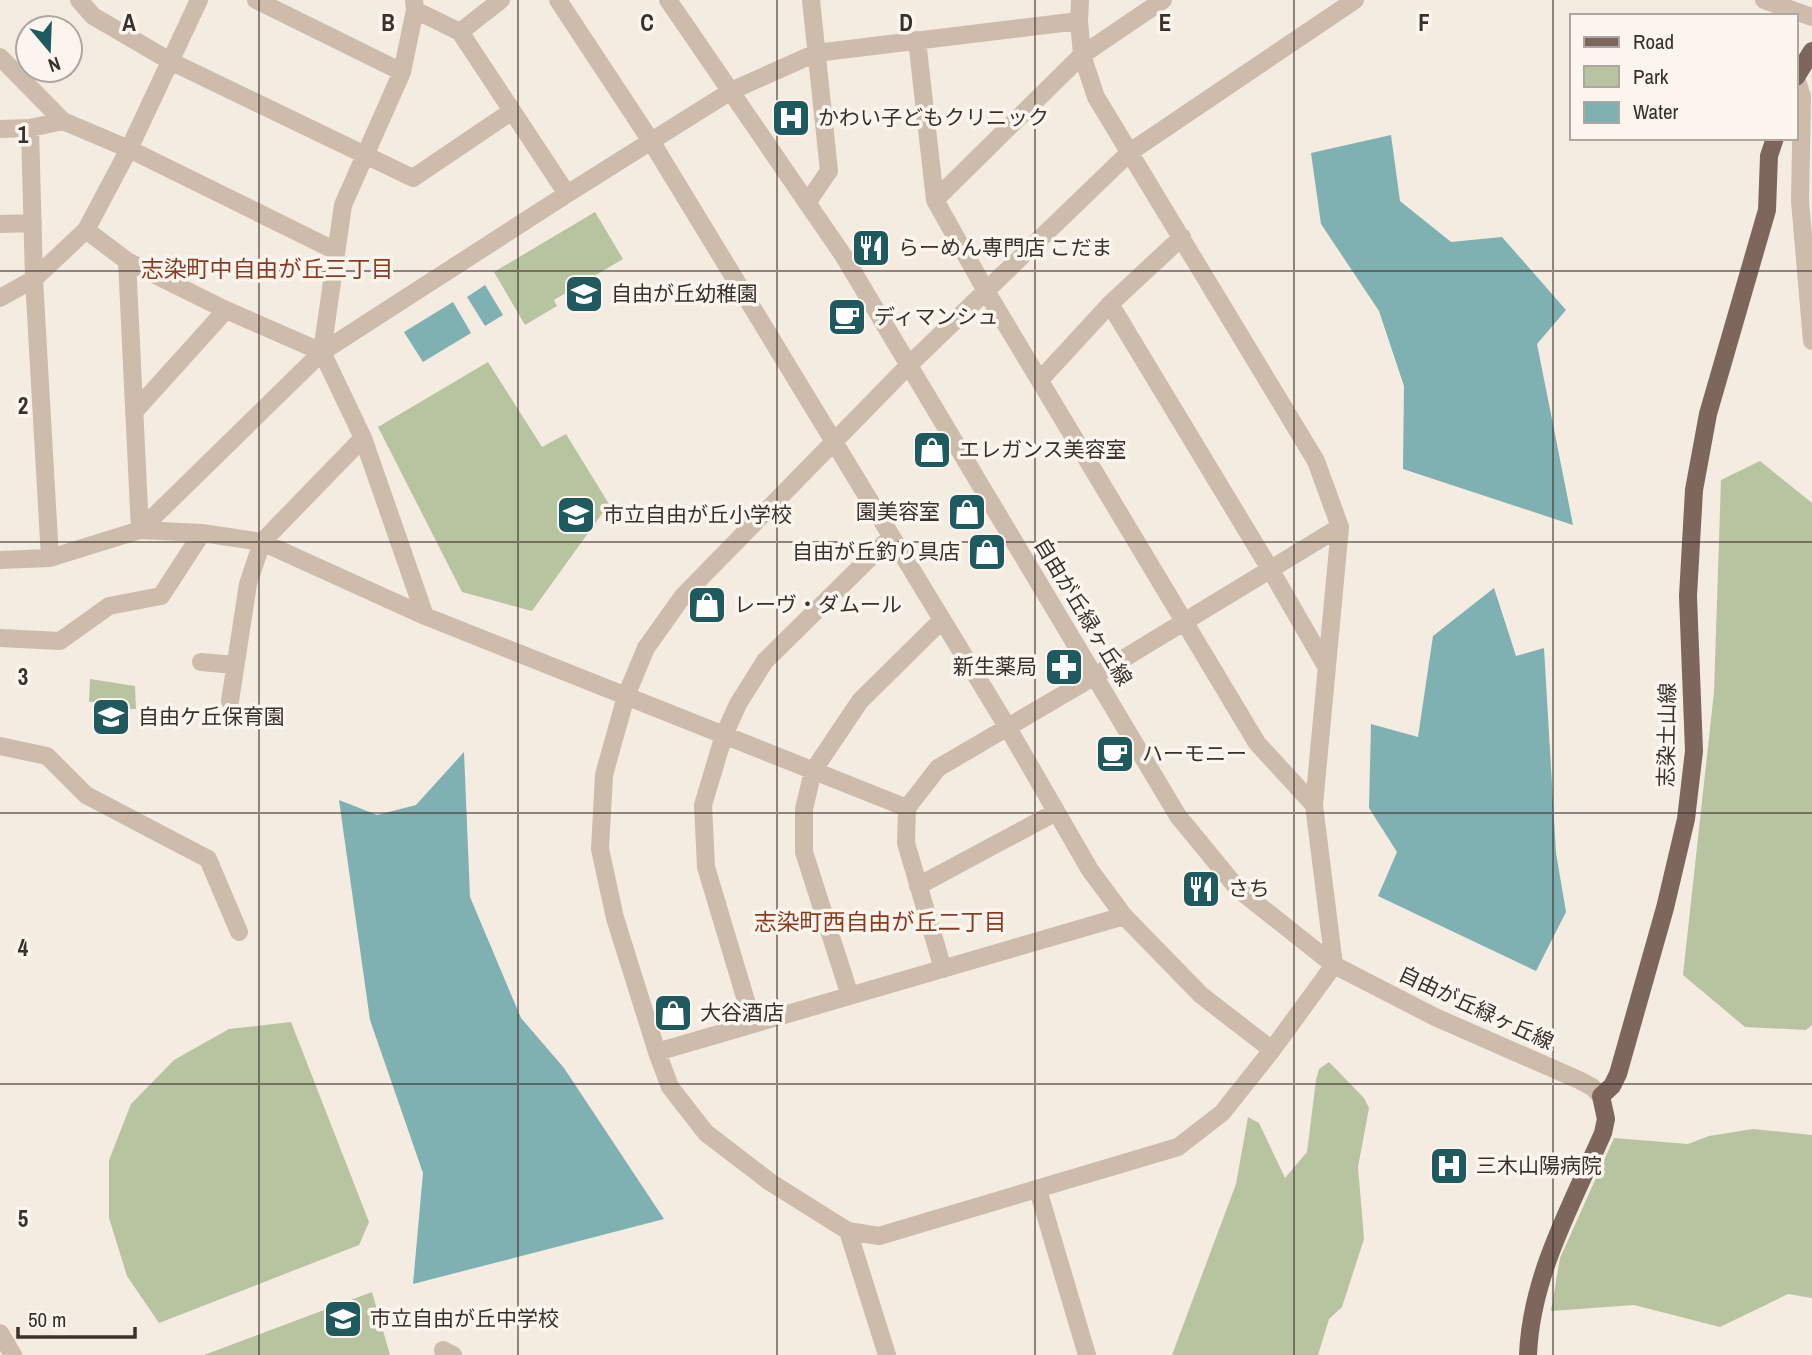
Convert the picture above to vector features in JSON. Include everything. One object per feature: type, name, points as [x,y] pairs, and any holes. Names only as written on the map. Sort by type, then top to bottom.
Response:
[{"type":"main road","points":[[1798,75],[1812,51]]},
{"type":"main road","name":"志染土山線","points":[[1601,1096],[1612,1086],[1618,1074],[1665,908],[1686,819],[1694,751],[1688,596],[1694,490],[1708,414],[1767,211],[1769,156],[1774,140]]},
{"type":"main road","points":[[1528,1355],[1529,1336],[1542,1273],[1603,1133],[1606,1119],[1601,1096]]},
{"type":"street","points":[[79,0],[93,16],[170,61],[413,178],[512,111]]},
{"type":"street","points":[[0,298],[34,279],[86,230],[129,149],[199,0]]},
{"type":"street","points":[[256,0],[402,72]]},
{"type":"street","points":[[460,32],[501,0]]},
{"type":"street","points":[[558,0],[652,141],[1008,728],[1090,870],[1124,916],[1201,995],[1272,1050]]},
{"type":"street","name":"自由が丘緑ヶ丘線","points":[[668,0],[843,255],[1178,816],[1238,889],[1334,965],[1435,1017],[1579,1080],[1601,1096]]},
{"type":"street","points":[[807,203],[829,171],[811,0]]},
{"type":"street","points":[[1080,0],[1082,55],[1096,97],[1130,152],[1182,237],[1316,461],[1340,527],[1314,805],[1334,965],[1222,1113],[1178,1147],[879,1236],[848,1231],[770,1182],[706,1133],[670,1087],[615,918],[600,849],[604,775],[626,696],[646,648],[683,596],[909,365],[1130,152],[1355,0]]},
{"type":"street","points":[[935,200],[1082,55],[1163,0]]},
{"type":"street","points":[[1764,0],[1812,17]]},
{"type":"street","points":[[425,616],[363,438],[322,352],[343,205],[402,72],[414,5],[460,32],[566,194]]},
{"type":"street","points":[[140,530],[322,352],[731,91],[816,53],[1079,21]]},
{"type":"street","points":[[917,40],[935,200],[986,291],[1257,743],[1314,805]]},
{"type":"street","points":[[0,57],[63,121],[129,149],[336,251]]},
{"type":"street","points":[[1798,84],[1802,96],[1800,201],[1812,341]]},
{"type":"street","points":[[0,129],[30,128],[63,121]]},
{"type":"street","points":[[30,128],[34,279],[50,558]]},
{"type":"street","points":[[0,224],[33,223]]},
{"type":"street","points":[[86,230],[127,261],[226,310],[322,352]]},
{"type":"street","points":[[1040,380],[1110,304],[1182,237]]},
{"type":"street","points":[[127,261],[140,530]]},
{"type":"street","points":[[1110,304],[1326,666]]},
{"type":"street","points":[[134,412],[226,310]]},
{"type":"street","points":[[230,701],[248,584],[262,542],[363,438]]},
{"type":"street","points":[[943,969],[906,843],[907,808],[938,768],[1340,527]]},
{"type":"street","points":[[0,560],[50,558],[140,530],[202,533],[262,542],[425,616],[907,808]]},
{"type":"street","points":[[0,638],[60,640],[109,606],[161,597],[202,533]]},
{"type":"street","points":[[753,1024],[706,867],[703,805],[724,735],[738,704],[765,661],[891,537]]},
{"type":"street","points":[[850,996],[804,852],[804,809],[813,771],[860,701],[942,620]]},
{"type":"street","points":[[201,662],[235,665]]},
{"type":"street","points":[[0,746],[47,756],[86,795],[208,859],[239,932]]},
{"type":"street","points":[[918,886],[1056,812]]},
{"type":"street","points":[[657,1052],[1124,916]]},
{"type":"street","points":[[1038,1190],[1087,1355]]},
{"type":"street","points":[[848,1231],[887,1355]]},
{"type":"street","points":[[0,1334],[13,1355]]},
{"type":"green space","points":[[595,212],[623,259],[554,300],[557,306],[525,325],[494,272]]},
{"type":"green space","points":[[488,362],[542,447],[566,434],[609,504],[532,611],[462,592],[378,427]]},
{"type":"green space","points":[[1760,461],[1812,503],[1812,1025],[1806,1030],[1745,1027],[1683,975],[1714,692],[1721,480]]},
{"type":"green space","points":[[90,679],[135,686],[136,709],[100,709],[99,706],[94,706],[94,702],[89,702]]},
{"type":"green space","points":[[291,1022],[369,1222],[359,1245],[159,1323],[127,1276],[109,1218],[109,1160],[131,1104],[174,1060],[229,1029]]},
{"type":"green space","points":[[1329,1062],[1364,1098],[1369,1108],[1358,1167],[1364,1239],[1342,1307],[1329,1319],[1318,1355],[1172,1355],[1236,1184],[1248,1117],[1259,1123],[1285,1178],[1307,1152],[1316,1080],[1319,1069]]},
{"type":"green space","points":[[1753,1129],[1812,1135],[1812,1298],[1788,1294],[1720,1327],[1634,1305],[1551,1311],[1560,1258],[1614,1138],[1688,1144],[1709,1136]]},
{"type":"green space","name":"市立自由が丘中学校","points":[[372,1292],[390,1355],[204,1355]]},
{"type":"water","points":[[1391,135],[1400,201],[1451,242],[1502,237],[1566,310],[1537,344],[1573,525],[1403,469],[1404,386],[1379,311],[1321,224],[1311,153]]},
{"type":"water","points":[[485,285],[503,315],[485,326],[467,297]]},
{"type":"water","points":[[453,302],[471,333],[423,362],[404,332]]},
{"type":"water","points":[[1494,588],[1516,656],[1544,648],[1556,853],[1566,912],[1536,971],[1378,896],[1397,852],[1369,808],[1371,724],[1418,737],[1433,636]]},
{"type":"water","points":[[464,752],[470,897],[521,1018],[564,1068],[664,1219],[413,1284],[423,1173],[370,1020],[339,800],[377,815],[416,805]]},
{"type":"place","name":"かわい子どもクリニック","points":[[791,118]]},
{"type":"place","name":"らーめん専門店 こだま","points":[[871,248]]},
{"type":"place","name":"自由が丘幼稚園","points":[[584,294]]},
{"type":"place","name":"ディマンシュ","points":[[847,317]]},
{"type":"place","name":"エレガンス美容室","points":[[932,450]]},
{"type":"place","name":"園美容室","points":[[967,512]]},
{"type":"place","name":"市立自由が丘小学校","points":[[576,515]]},
{"type":"place","name":"自由が丘釣り具店","points":[[987,552]]},
{"type":"place","name":"レーヴ・ダムール","points":[[707,605]]},
{"type":"place","name":"新生薬局","points":[[1064,667]]},
{"type":"place","name":"自由ケ丘保育園","points":[[111,717]]},
{"type":"place","name":"ハーモニー","points":[[1115,754]]},
{"type":"place","name":"さち","points":[[1201,889]]},
{"type":"place","name":"大谷酒店","points":[[673,1013]]},
{"type":"place","name":"三木山陽病院","points":[[1449,1166]]},
{"type":"place","name":"市立自由が丘中学校","points":[[343,1319]]},
{"type":"district","name":"志染町中自由が丘三丁目","points":[[267,269]]},
{"type":"district","name":"志染町西自由が丘二丁目","points":[[880,922]]}]
